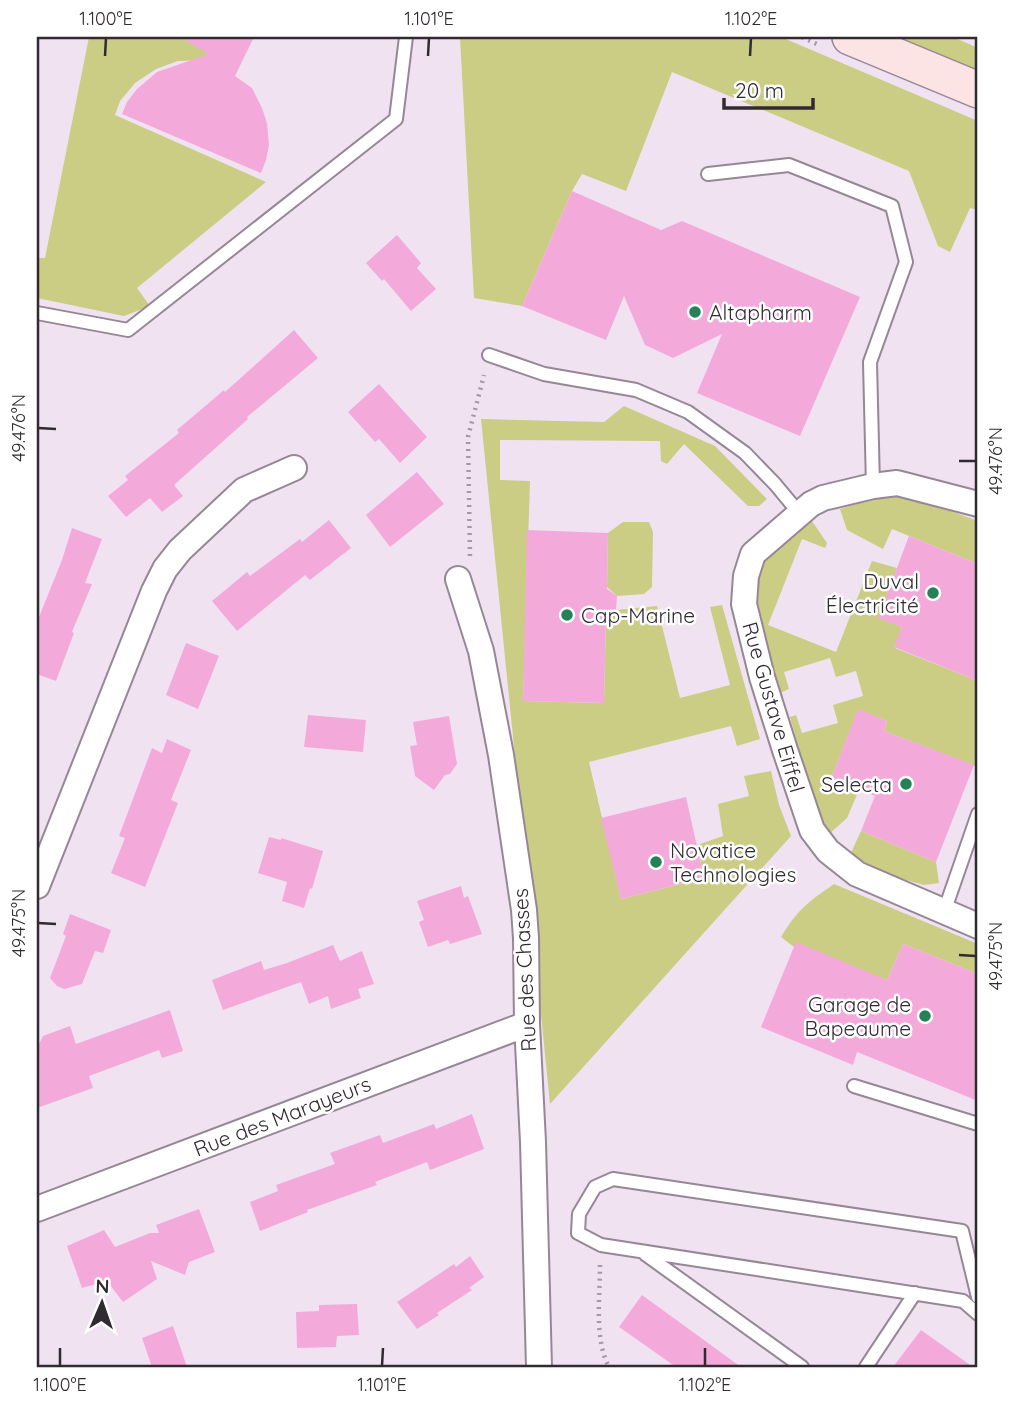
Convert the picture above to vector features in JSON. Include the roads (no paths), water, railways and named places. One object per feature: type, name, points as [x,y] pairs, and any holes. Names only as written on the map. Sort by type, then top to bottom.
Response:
[{"type":"main road","points":[[850,37],[978,90]]},
{"type":"street","points":[[37,886],[153,591],[165,569],[201,529],[244,490],[294,468]]},
{"type":"street","name":"Rue Gustave Eiffel","points":[[978,504],[897,483],[823,498],[753,554],[746,576],[744,604],[762,677],[812,830],[828,851],[857,874],[978,926]]},
{"type":"street","name":"Rue des Chasses","points":[[458,579],[481,651],[520,874],[526,938],[539,1367]]},
{"type":"street","name":"Rue des Marayeurs","points":[[37,1208],[527,1024]]},
{"type":"lane","points":[[37,313],[128,330],[396,119],[406,37]]},
{"type":"lane","points":[[708,174],[789,165],[892,206],[906,262],[870,362],[873,486]]},
{"type":"lane","points":[[489,355],[544,374],[636,390],[688,412],[745,453],[800,514]]},
{"type":"lane","points":[[944,912],[978,814]]},
{"type":"lane","points":[[854,1086],[978,1124]]},
{"type":"lane","points":[[978,1297],[962,1231],[613,1180],[595,1187],[579,1214],[578,1233],[601,1245],[963,1301],[978,1314]]},
{"type":"lane","points":[[642,1252],[802,1367]]},
{"type":"lane","points":[[866,1367],[915,1293]]},
{"type":"place","name":"Altapharm","points":[[695,312]]},
{"type":"place","name":"Duval Électricité","points":[[933,593]]},
{"type":"place","name":"Cap-Marine","points":[[567,615]]},
{"type":"place","name":"Selecta","points":[[906,784]]},
{"type":"place","name":"Novatice Technologies","points":[[656,862]]},
{"type":"place","name":"Garage de Bapeaume","points":[[925,1016]]}]
